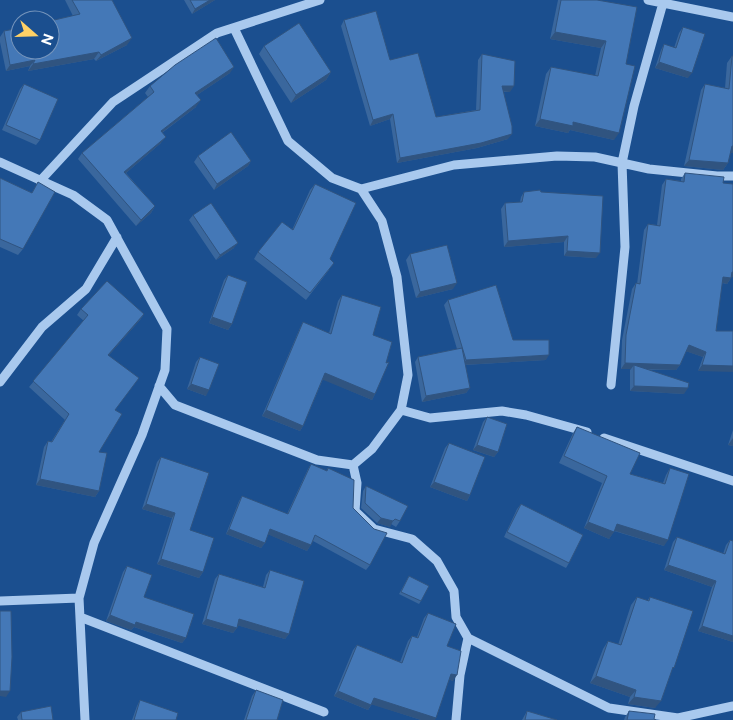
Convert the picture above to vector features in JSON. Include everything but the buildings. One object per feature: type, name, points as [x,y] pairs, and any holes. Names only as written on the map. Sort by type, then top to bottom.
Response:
[{"type":"street","points":[[40,181],[113,102],[217,33],[320,0]]},
{"type":"street","points":[[648,0],[733,17]]},
{"type":"street","points":[[611,385],[625,247],[622,163],[634,106],[663,4]]},
{"type":"street","points":[[160,386],[175,405],[317,460],[353,465],[372,449],[401,410],[408,375],[397,277],[382,221],[360,189],[332,178],[288,141],[234,28]]},
{"type":"street","points":[[360,189],[454,165],[557,156],[595,157],[649,169],[733,176]]},
{"type":"street","points":[[0,162],[73,195],[107,220],[167,329],[165,370],[160,386],[142,435],[94,543],[79,598],[85,720]]},
{"type":"street","points":[[0,382],[42,327],[86,289],[117,237]]},
{"type":"street","points":[[401,410],[430,418],[502,411],[526,415],[574,427],[733,481]]},
{"type":"street","points":[[353,465],[357,483],[355,510],[374,529],[412,540],[437,561],[454,591],[456,617],[468,638],[609,708],[678,719],[733,706]]},
{"type":"street","points":[[0,601],[79,598]]},
{"type":"street","points":[[80,617],[324,712]]},
{"type":"street","points":[[456,720],[460,675],[468,638]]}]
